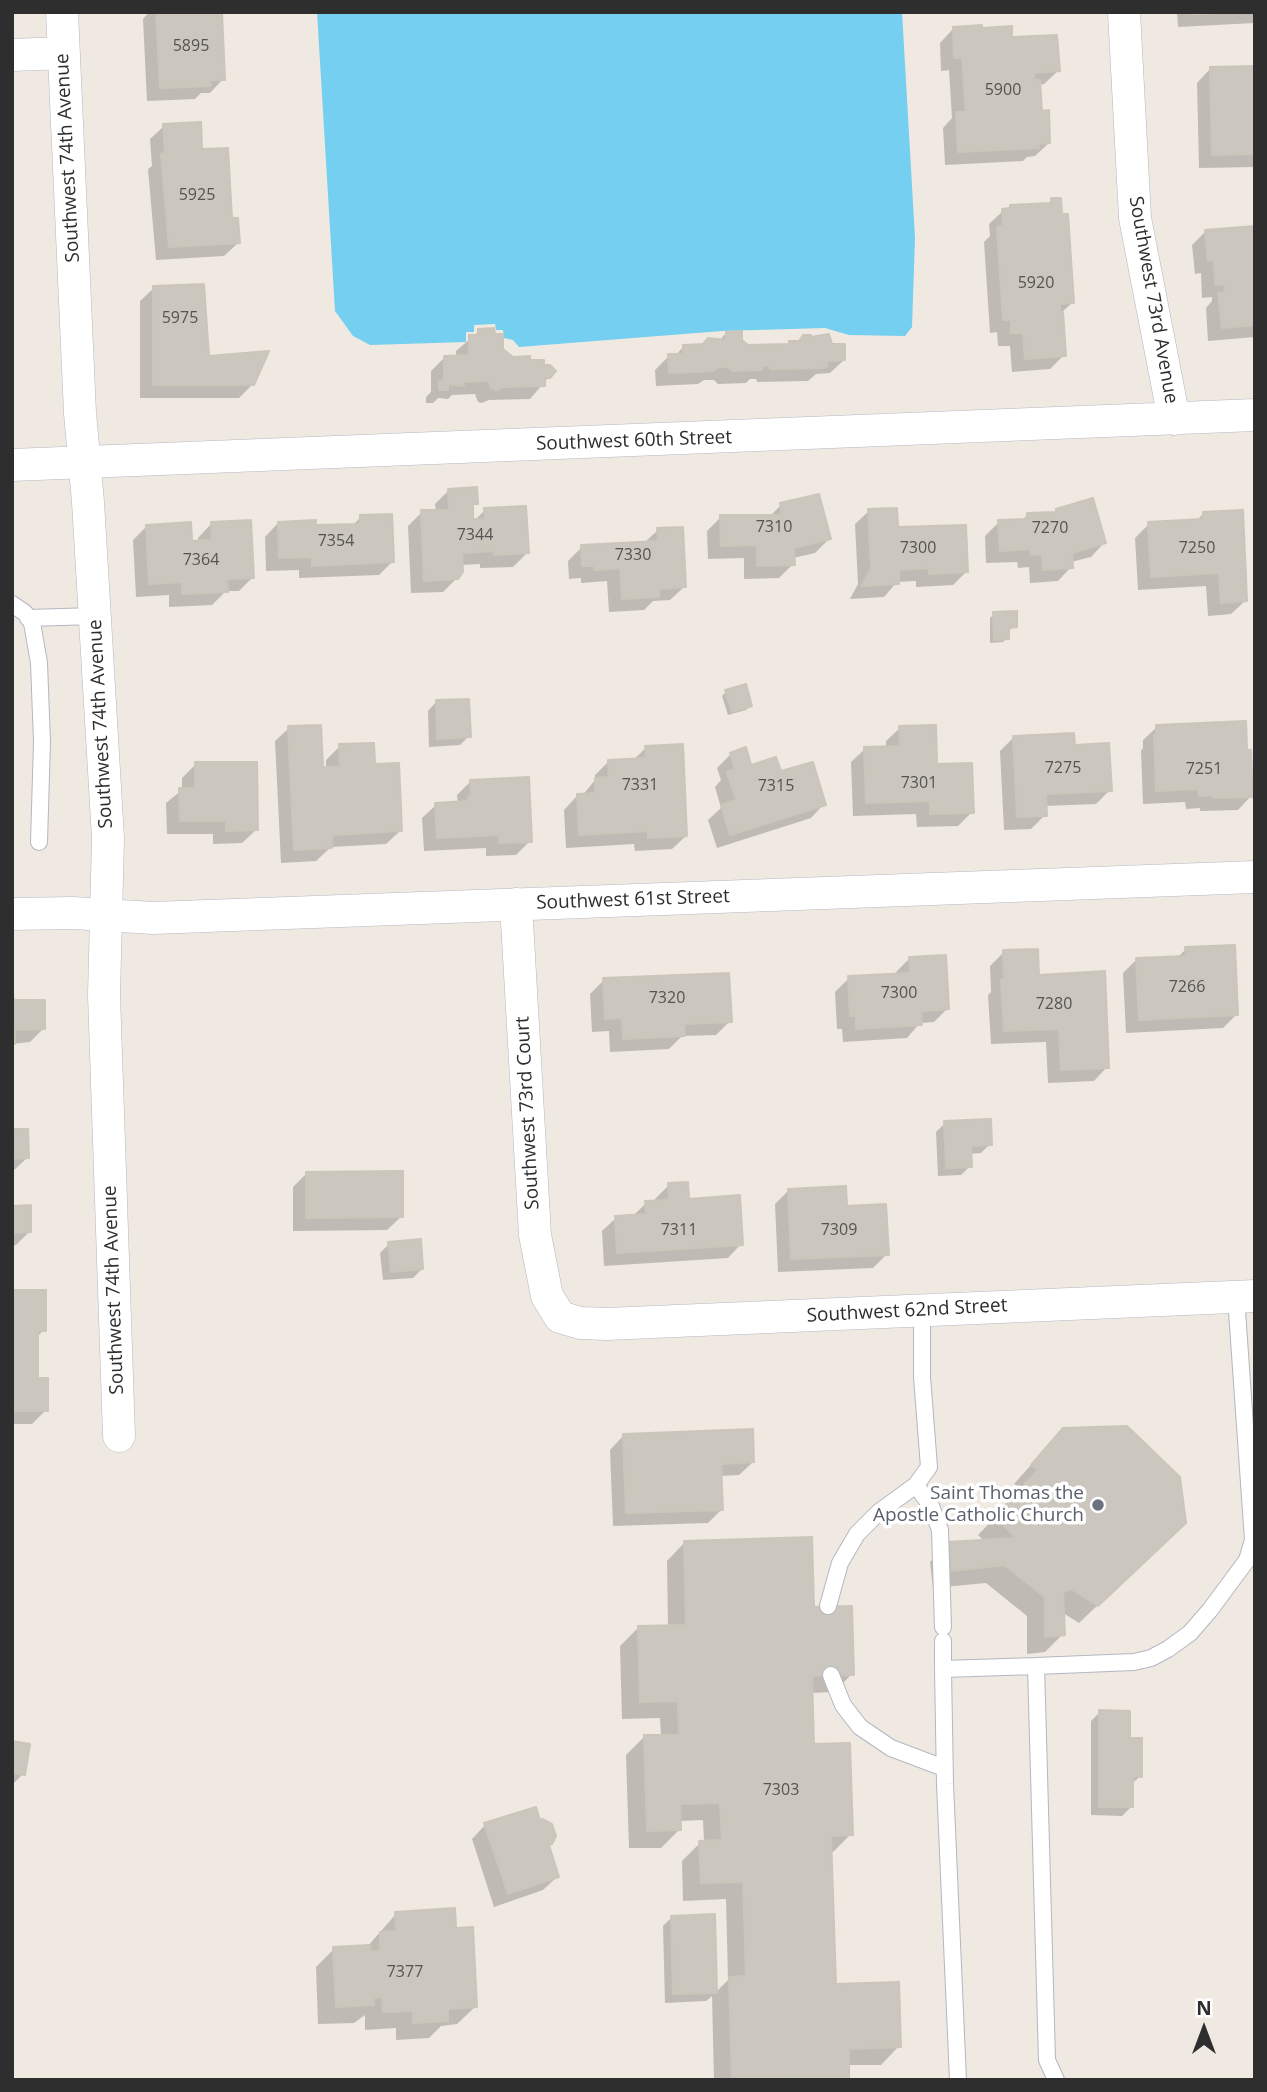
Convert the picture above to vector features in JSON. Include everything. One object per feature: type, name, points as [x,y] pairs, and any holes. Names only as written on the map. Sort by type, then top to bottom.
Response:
[{"type":"street","name":"Southwest 74th Avenue","points":[[62,12],[80,413],[108,838],[104,995],[119,1436]]},
{"type":"street","name":"Southwest 73rd Avenue","points":[[1124,12],[1135,218],[1174,419]]},
{"type":"street","points":[[12,55],[64,53]]},
{"type":"street","name":"Southwest 60th Street","points":[[12,465],[1255,415]]},
{"type":"street","name":"Southwest 61st Street","points":[[12,914],[73,912],[153,918],[1255,877]]},
{"type":"street","name":"Southwest 73rd Court","points":[[516,904],[535,1235],[547,1296],[561,1317]]},
{"type":"street","name":"Southwest 62nd Street","points":[[561,1317],[580,1323],[607,1324],[1246,1296]]},
{"type":"lane","points":[[12,604],[28,618],[34,631],[39,663],[42,743],[39,842]]},
{"type":"lane","points":[[28,618],[95,616]]},
{"type":"lane","points":[[943,1669],[1134,1662],[1151,1658],[1168,1649],[1189,1633],[1210,1610],[1247,1560],[1253,1540],[1246,1296]]},
{"type":"lane","points":[[828,1606],[840,1563],[857,1534],[879,1512],[915,1485],[929,1467],[922,1377],[922,1310]]},
{"type":"lane","points":[[915,1485],[931,1506],[940,1530],[944,1768],[958,2080]]},
{"type":"lane","points":[[1036,1666],[1047,2060],[1056,2080]]},
{"type":"lane","points":[[831,1675],[843,1705],[860,1727],[891,1748],[944,1768]]},
{"type":"water","points":[[317,12],[902,12],[915,238],[912,327],[905,336],[849,335],[825,328],[722,331],[519,347],[513,340],[504,338],[503,330],[496,330],[495,324],[474,325],[474,332],[466,332],[466,342],[370,345],[353,336],[335,311]]},
{"type":"building","points":[[156,12],[222,12],[225,80],[210,80],[211,86],[160,88]]},
{"type":"building","points":[[1191,12],[1233,12],[1191,14]]},
{"type":"building","points":[[982,25],[982,28],[1012,26],[1012,37],[1057,35],[1060,71],[1034,73],[1034,80],[1040,80],[1042,111],[1049,110],[1050,143],[1038,144],[1039,148],[958,152],[956,112],[966,112],[962,57],[954,58],[953,27]]},
{"type":"building","points":[[1255,66],[1255,154],[1212,155],[1210,67]]},
{"type":"building","points":[[201,122],[202,149],[228,148],[232,218],[238,218],[240,243],[169,247],[161,154],[165,153],[163,124]]},
{"type":"building","points":[[1051,198],[1061,198],[1062,214],[1068,214],[1074,303],[1060,304],[1066,356],[1025,359],[1023,333],[1011,333],[1011,320],[1003,320],[997,227],[1003,226],[1002,209],[1010,208],[1010,205],[1051,203]]},
{"type":"building","points":[[1255,226],[1255,325],[1222,328],[1218,293],[1225,292],[1225,284],[1215,285],[1214,260],[1208,261],[1205,230]]},
{"type":"building","points":[[204,284],[209,356],[269,351],[254,385],[153,385],[153,286]]},
{"type":"building","points":[[494,328],[495,334],[503,334],[503,349],[513,357],[530,356],[530,360],[544,360],[544,365],[550,365],[556,371],[550,378],[545,378],[545,386],[504,387],[497,390],[491,388],[489,381],[463,382],[464,386],[448,384],[448,390],[439,390],[439,381],[444,381],[444,356],[469,355],[469,335],[478,335],[478,329]]},
{"type":"building","points":[[742,331],[742,340],[748,345],[789,344],[789,341],[799,341],[803,335],[811,337],[829,334],[832,344],[845,344],[845,360],[827,361],[827,366],[823,368],[770,369],[769,366],[762,366],[762,370],[732,371],[728,367],[719,367],[714,371],[669,373],[668,354],[683,354],[683,345],[703,344],[708,338],[726,340],[726,332]]},
{"type":"building","points":[[477,487],[478,504],[473,504],[473,519],[485,519],[484,508],[526,506],[529,553],[462,553],[463,572],[458,579],[424,581],[421,510],[449,510],[448,489]]},
{"type":"building","points":[[819,494],[831,539],[794,548],[795,565],[757,566],[757,545],[721,546],[720,515],[782,515],[780,503]]},
{"type":"building","points":[[1093,498],[1106,543],[1072,553],[1073,568],[1043,570],[1042,554],[1031,555],[1030,549],[1000,551],[998,520],[1027,519],[1027,513],[1056,512],[1056,509]]},
{"type":"building","points":[[897,508],[898,527],[966,525],[968,572],[929,574],[929,568],[899,570],[899,584],[862,586],[871,568],[868,509]]},
{"type":"building","points":[[1243,510],[1247,601],[1221,603],[1219,573],[1151,577],[1148,522],[1203,519],[1203,512]]},
{"type":"building","points":[[392,514],[394,562],[312,566],[312,557],[279,558],[278,522],[316,520],[316,525],[360,524],[360,515]]},
{"type":"building","points":[[251,520],[254,578],[227,579],[228,592],[182,594],[182,582],[149,584],[146,525],[191,522],[192,541],[212,540],[211,522]]},
{"type":"building","points":[[683,527],[686,587],[659,589],[659,597],[622,599],[620,568],[595,570],[594,566],[582,566],[581,545],[658,541],[657,528]]},
{"type":"building","points":[[1017,611],[1017,627],[1009,628],[1009,639],[994,640],[993,612]]},
{"type":"building","points":[[746,684],[752,706],[732,712],[725,690]]},
{"type":"building","points":[[469,699],[471,737],[437,739],[436,700]]},
{"type":"building","points":[[1246,721],[1247,750],[1251,750],[1253,797],[1199,796],[1198,789],[1156,791],[1156,725]]},
{"type":"building","points":[[321,725],[323,767],[340,767],[339,744],[374,743],[375,764],[399,763],[402,831],[332,835],[332,848],[294,850],[288,726]]},
{"type":"building","points":[[936,725],[937,764],[972,763],[974,813],[930,814],[930,801],[866,803],[864,747],[900,746],[899,726]]},
{"type":"building","points":[[1074,733],[1075,745],[1109,743],[1112,791],[1046,794],[1047,816],[1017,817],[1013,736]]},
{"type":"building","points":[[683,744],[687,836],[648,838],[648,831],[579,835],[577,794],[595,793],[595,778],[609,777],[608,760],[646,758],[645,746]]},
{"type":"building","points":[[746,747],[751,765],[776,757],[781,771],[813,762],[826,805],[730,835],[721,805],[736,800],[727,772],[735,769],[730,753]]},
{"type":"building","points":[[195,762],[257,762],[258,830],[226,831],[226,821],[180,821],[179,788],[195,788]]},
{"type":"building","points":[[529,777],[532,842],[499,843],[499,835],[437,838],[435,803],[468,801],[468,796],[471,796],[470,780]]},
{"type":"building","points":[[1235,945],[1238,1015],[1139,1020],[1136,958],[1186,956],[1185,947]]},
{"type":"building","points":[[1038,949],[1039,975],[1105,971],[1109,1068],[1061,1070],[1059,1029],[1004,1031],[1001,980],[1004,979],[1003,950]]},
{"type":"building","points":[[946,955],[949,1009],[921,1011],[922,1025],[856,1029],[856,1016],[850,1016],[848,976],[910,973],[909,957]]},
{"type":"building","points":[[729,973],[732,1022],[684,1024],[685,1036],[623,1039],[622,1018],[605,1019],[603,978]]},
{"type":"building","points":[[12,990],[14,1000],[45,1000],[45,1029],[15,1030],[15,1044],[12,1044]]},
{"type":"building","points":[[991,1119],[992,1145],[971,1146],[972,1167],[946,1168],[944,1121]]},
{"type":"building","points":[[12,1129],[28,1129],[29,1158],[12,1159]]},
{"type":"building","points":[[403,1171],[403,1217],[306,1218],[306,1172]]},
{"type":"building","points":[[688,1182],[689,1199],[740,1195],[743,1245],[617,1253],[615,1216],[646,1214],[645,1201],[669,1200],[668,1183]]},
{"type":"building","points":[[846,1186],[847,1206],[886,1204],[889,1255],[791,1259],[788,1189]]},
{"type":"building","points":[[31,1205],[31,1232],[12,1233],[12,1206]]},
{"type":"building","points":[[421,1239],[423,1269],[391,1272],[388,1242]]},
{"type":"building","points":[[12,1290],[46,1290],[46,1331],[38,1331],[38,1378],[48,1378],[48,1411],[12,1411]]},
{"type":"building","points":[[1127,1426],[1180,1477],[1186,1523],[1098,1606],[1071,1589],[1063,1592],[1065,1635],[1045,1637],[1045,1597],[1004,1565],[951,1571],[947,1542],[1016,1538],[995,1516],[1038,1470],[1031,1465],[1063,1428]]},
{"type":"building","points":[[753,1429],[754,1462],[721,1464],[723,1510],[626,1513],[623,1434]]},
{"type":"building","points":[[812,1537],[814,1607],[852,1606],[854,1675],[812,1676],[814,1744],[850,1743],[853,1835],[831,1836],[836,1984],[899,1982],[901,2047],[849,2049],[849,2078],[732,2080],[729,1977],[746,1976],[743,1882],[701,1883],[699,1841],[722,1840],[720,1803],[680,1804],[681,1830],[647,1831],[644,1735],[679,1735],[678,1701],[640,1702],[638,1626],[686,1625],[684,1541]]},
{"type":"building","points":[[1099,1710],[1130,1711],[1130,1738],[1142,1738],[1142,1777],[1133,1776],[1133,1807],[1099,1807]]},
{"type":"building","points":[[12,1741],[30,1744],[25,1775],[12,1773]]},
{"type":"building","points":[[536,1807],[540,1820],[552,1824],[556,1836],[549,1845],[559,1877],[508,1894],[484,1823]]},
{"type":"building","points":[[455,1908],[456,1928],[473,1927],[477,2007],[448,2009],[448,2021],[413,2023],[413,2011],[383,2012],[382,1997],[374,1998],[374,2005],[336,2007],[333,1947],[370,1945],[371,1951],[380,1951],[380,1932],[396,1931],[395,1912]]},
{"type":"building","points":[[715,1914],[717,1993],[673,1994],[671,1916]]},
{"type":"place","name":"Saint Thomas the Apostle Catholic Church","points":[[1098,1505]]}]
